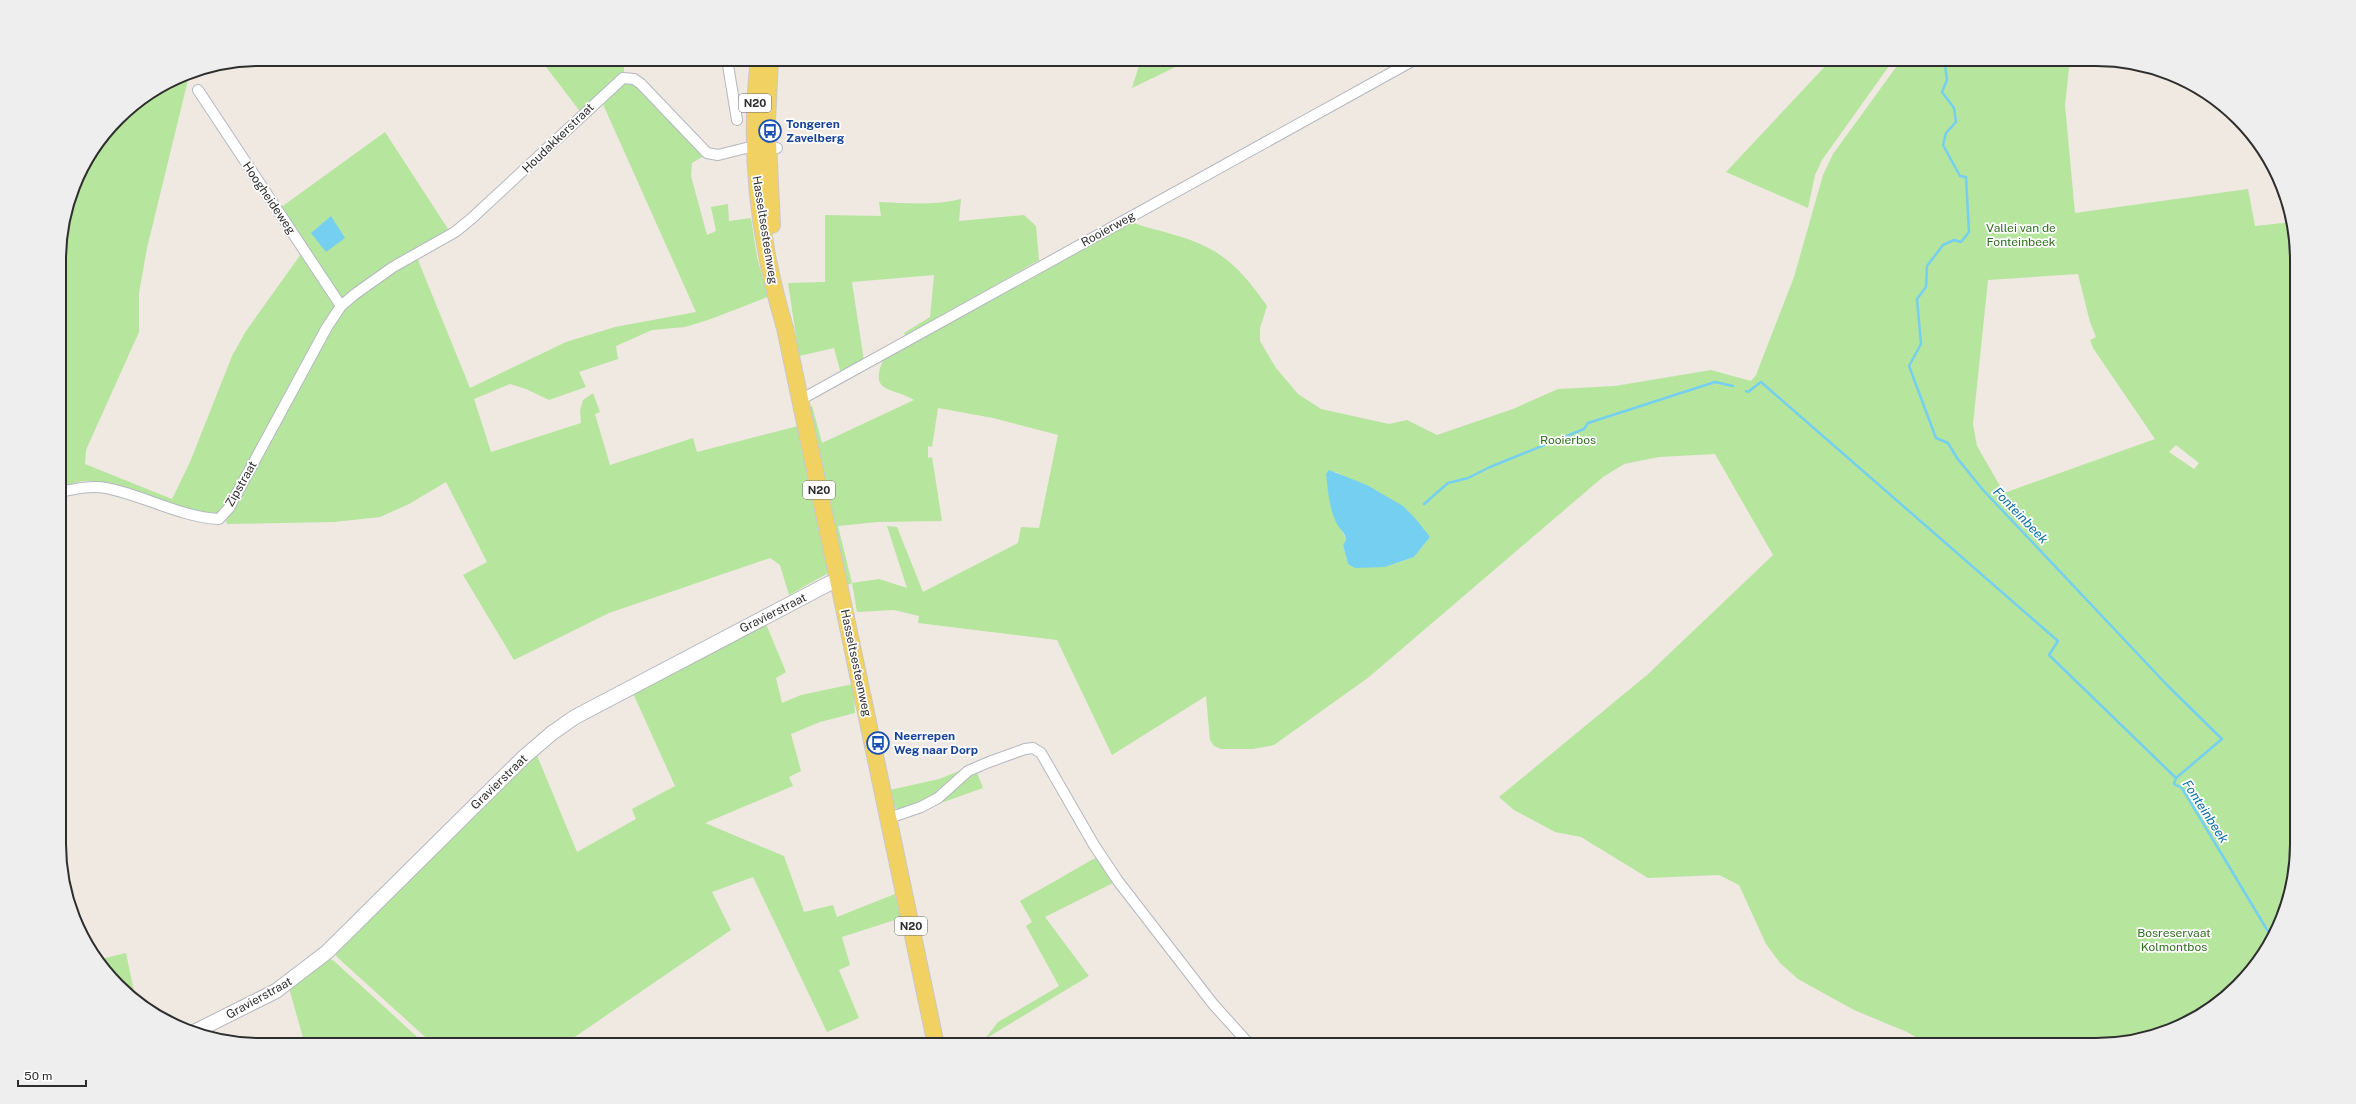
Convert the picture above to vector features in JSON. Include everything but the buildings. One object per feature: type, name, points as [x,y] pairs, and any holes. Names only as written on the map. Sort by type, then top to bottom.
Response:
[{"type":"main road","name":"Hasseltsesteenweg","points":[[760,66],[767,148],[757,190],[763,232],[774,290],[785,328],[839,581],[935,1038]]},
{"type":"street","points":[[728,66],[737,120]]},
{"type":"street","name":"Rooierweg","points":[[800,400],[1403,66]]},
{"type":"street","name":"Houdakkerstraat","points":[[341,306],[393,267],[455,232],[504,190],[623,78],[634,79],[641,84],[707,153],[718,155],[746,148],[767,148]]},
{"type":"street","name":"Hoogheideweg","points":[[198,90],[341,306]]},
{"type":"street","name":"Zipstraat","points":[[66,491],[106,488],[180,510],[218,519],[228,508],[327,327],[341,306]]},
{"type":"street","name":"Gravierstraat","points":[[201,1029],[276,991],[327,952],[524,757],[552,733],[600,703],[830,583],[839,581]]},
{"type":"street","points":[[889,818],[922,807],[938,798],[968,771],[1024,749],[1033,748],[1041,753],[1094,845],[1118,881],[1213,1004],[1244,1038]]},
{"type":"green space","points":[[545,66],[623,66],[624,72],[582,114]]},
{"type":"green space","points":[[1139,66],[1178,66],[1132,88]]},
{"type":"green space","points":[[1825,66],[1889,66],[1822,160],[1815,175],[1808,208],[1726,172]]},
{"type":"green space","points":[[1897,66],[2069,66],[2065,105],[2075,213],[2248,189],[2255,226],[2286,223],[2290,248],[2290,856],[2280,906],[2270,930],[2257,952],[2242,972],[2224,990],[2204,1005],[2182,1018],[2158,1028],[2108,1038],[1917,1038],[1907,1032],[1854,1010],[1798,979],[1780,963],[1766,944],[1739,885],[1719,875],[1648,878],[1581,837],[1555,832],[1514,810],[1499,797],[1647,675],[1773,555],[1715,454],[1659,457],[1624,464],[1603,477],[1369,677],[1274,745],[1253,749],[1221,749],[1214,746],[1210,740],[1206,696],[1112,755],[1057,640],[918,623],[919,616],[894,610],[857,612],[852,583],[845,586],[808,407],[812,406],[822,443],[914,400],[884,387],[880,383],[880,368],[885,356],[1130,221],[1203,245],[1216,252],[1237,269],[1267,306],[1260,328],[1260,341],[1276,368],[1298,394],[1321,409],[1389,424],[1407,420],[1437,435],[1513,409],[1558,389],[1615,386],[1711,370],[1751,381],[1756,375],[1794,277],[1823,175],[1833,154]],"holes":[[[2078,274],[2090,322],[2096,337],[2090,340],[2093,348],[2155,439],[2004,493],[1977,446],[1973,424],[1988,280]],[[938,408],[993,418],[1058,435],[1039,528],[1021,527],[1018,543],[923,592],[897,527],[887,526],[907,588],[879,579],[852,583],[838,526],[878,522],[942,521],[932,457],[928,458],[928,446],[932,447]],[[2176,445],[2199,463],[2194,469],[2169,452]],[[1336,472],[1352,481],[1367,485],[1430,537],[1414,557],[1385,567],[1348,564],[1343,545],[1346,540],[1331,506],[1326,474]]]},
{"type":"green space","points":[[188,80],[147,248],[139,293],[139,332],[86,450],[85,464],[172,499],[190,462],[232,356],[246,331],[301,254],[335,303],[335,308],[223,513],[211,516],[134,491],[103,483],[82,481],[66,486],[66,248],[76,198],[92,163],[114,132],[142,106],[163,92]]},
{"type":"green space","points":[[632,83],[651,101],[685,139],[704,156],[692,163],[691,176],[707,235],[716,231],[711,207],[728,204],[729,221],[751,218],[757,257],[768,297],[711,319],[685,327],[652,330],[616,346],[618,359],[579,372],[586,387],[549,400],[526,389],[510,384],[474,399],[491,452],[581,423],[580,410],[583,400],[593,393],[600,412],[595,414],[610,465],[693,438],[697,452],[798,426],[830,572],[789,595],[780,565],[770,558],[609,613],[514,660],[463,575],[487,562],[446,482],[409,504],[380,517],[334,522],[227,524],[225,518],[329,331],[343,310],[354,299],[416,255],[470,388],[566,342],[615,327],[696,312],[602,102],[622,84]]},
{"type":"green space","points":[[385,132],[450,232],[342,302],[280,208]]},
{"type":"green space","points":[[961,199],[959,221],[1024,215],[1036,226],[1039,260],[906,337],[904,333],[930,317],[934,275],[852,282],[864,361],[841,374],[834,348],[799,356],[788,283],[825,282],[825,215],[881,216],[879,202],[940,203]]},
{"type":"green space","points":[[766,624],[786,672],[776,678],[782,703],[801,695],[853,684],[855,713],[820,722],[791,734],[801,771],[789,777],[793,786],[705,823],[784,856],[804,912],[833,905],[837,917],[895,894],[901,918],[842,937],[850,965],[839,970],[859,1018],[827,1032],[753,877],[712,892],[731,930],[573,1038],[426,1038],[337,957],[335,952],[536,753],[577,852],[636,819],[632,809],[675,786],[632,691]]},
{"type":"green space","points":[[969,767],[926,802],[899,810],[894,807],[890,790],[939,779]]},
{"type":"green space","points":[[976,770],[983,788],[924,809]]},
{"type":"green space","points":[[1097,857],[1115,882],[1045,917],[1089,976],[986,1038],[998,1022],[1059,986],[1026,926],[1032,922],[1020,901]]},
{"type":"green space","points":[[126,953],[134,992],[114,972],[104,958]]},
{"type":"green space","points":[[329,958],[418,1038],[303,1038],[289,988]]},
{"type":"water","points":[[331,216],[345,238],[326,252],[311,233]]},
{"type":"water","points":[[1329,470],[1367,485],[1403,506],[1415,518],[1430,537],[1414,557],[1385,567],[1355,568],[1348,564],[1343,545],[1346,540],[1344,533],[1334,518],[1328,493],[1326,474]]},
{"type":"waterway","name":"Fonteinbeek","points":[[1945,66],[1947,80],[1942,92],[1954,108],[1956,122],[1946,133],[1943,145],[1960,176],[1966,177],[1969,232],[1961,242],[1954,240],[1943,245],[1927,266],[1926,287],[1917,299],[1921,344],[1909,366],[1936,438],[1948,443],[1957,458],[1983,490],[2168,686],[2222,739],[2176,778],[2174,784],[2182,788],[2269,932]]},
{"type":"waterway","points":[[1424,504],[1448,483],[1468,478],[1490,467],[1584,429],[1588,423],[1715,382],[1733,386]]},
{"type":"waterway","points":[[1746,391],[1748,392],[1761,382],[2058,641],[2049,655],[2176,778]]},
{"type":"place","name":"Tongeren Zavelberg","points":[[770,131]]},
{"type":"place","name":"Neerrepen Weg naar Dorp","points":[[878,743]]},
{"type":"park label","name":"Vallei van de Fonteinbeek","points":[[2021,235]]},
{"type":"park label","name":"Rooierbos","points":[[1568,440]]},
{"type":"park label","name":"Bosreservaat Kolmontbos","points":[[2174,940]]}]
